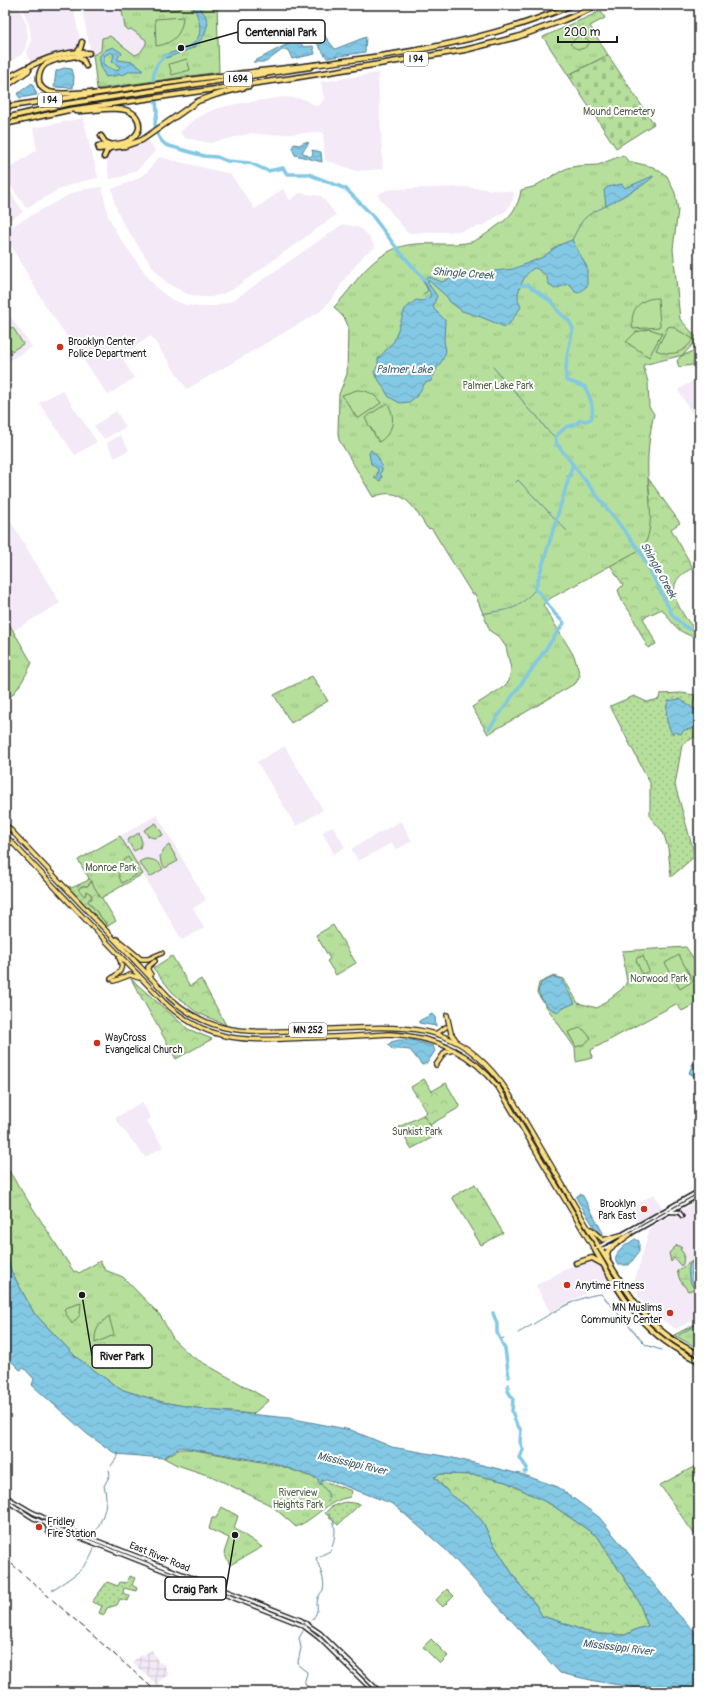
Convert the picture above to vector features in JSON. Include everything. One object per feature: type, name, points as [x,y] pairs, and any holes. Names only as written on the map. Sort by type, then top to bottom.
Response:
[{"type":"highway","points":[[538,18],[565,5]]},
{"type":"highway","name":"I 94","points":[[5,107],[156,85],[318,65],[441,46],[487,35],[572,5]]},
{"type":"highway","name":"I 94","points":[[5,124],[69,110],[293,78],[457,52],[498,43],[537,29],[592,5]]},
{"type":"highway","points":[[537,29],[600,5]]},
{"type":"highway","points":[[82,42],[79,50],[52,61],[42,67],[39,76],[42,87],[49,92],[56,94],[89,92],[96,94]]},
{"type":"highway","points":[[5,79],[46,59],[69,55],[80,58],[86,66]]},
{"type":"highway","points":[[5,87],[46,59]]},
{"type":"highway","name":"I 694","points":[[5,118],[56,106],[305,69],[318,65]]},
{"type":"highway","points":[[98,148],[135,143],[152,134],[189,106],[209,96],[234,89],[293,78]]},
{"type":"highway","points":[[69,110],[80,112],[120,109],[133,114],[139,125],[136,135],[129,141],[112,146],[107,150],[104,156]]},
{"type":"highway","points":[[101,136],[106,143],[112,146]]},
{"type":"highway","name":"MN 252","points":[[5,824],[174,1001],[187,1012],[204,1021],[224,1028],[244,1032],[390,1026],[412,1028],[435,1033],[454,1041],[480,1059],[497,1076],[508,1092],[613,1270],[632,1299],[649,1320],[674,1341],[699,1354]]},
{"type":"highway","name":"MN 252","points":[[5,835],[166,1005],[184,1018],[204,1029],[228,1037],[258,1040],[404,1035],[434,1041],[458,1051],[480,1068],[498,1087],[627,1303],[644,1324],[663,1340],[678,1350],[699,1360]]},
{"type":"highway","points":[[107,932],[141,959],[148,959],[162,953]]},
{"type":"highway","points":[[117,953],[122,963],[122,968],[112,980],[130,975],[137,977],[144,982]]},
{"type":"highway","points":[[155,961],[149,966],[148,972],[174,1001]]},
{"type":"highway","points":[[447,1015],[453,1037],[474,1052],[480,1059]]},
{"type":"highway","points":[[435,1033],[446,1028]]},
{"type":"highway","points":[[436,1065],[447,1051],[458,1051]]},
{"type":"highway","points":[[583,1219],[601,1240],[606,1240],[620,1235]]},
{"type":"highway","points":[[613,1270],[607,1256],[608,1252],[630,1234]]},
{"type":"highway","points":[[576,1263],[594,1258],[604,1266]]},
{"type":"main road","points":[[595,1251],[699,1190]]},
{"type":"main road","points":[[600,1248],[630,1234],[699,1195]]},
{"type":"main road","points":[[656,1219],[674,1211],[680,1213],[682,1216]]},
{"type":"main road","name":"East River Road","points":[[5,1496],[56,1524],[301,1620],[325,1638],[380,1692]]},
{"type":"main road","name":"East River Road","points":[[5,1500],[33,1518],[302,1625],[319,1638],[374,1692]]},
{"type":"main road","points":[[46,1523],[48,1532]]},
{"type":"shaded area","points":[[5,5],[18,5],[26,24],[28,37],[25,49],[21,55],[5,65]]},
{"type":"shaded area","points":[[21,5],[73,5],[81,46],[79,50],[32,64],[26,53],[31,42],[30,27]]},
{"type":"shaded area","points":[[81,5],[121,5],[124,25],[129,30],[131,29],[146,40],[146,44],[140,53],[135,55],[101,51],[93,55],[90,48]]},
{"type":"shaded area","points":[[378,73],[383,169],[357,171],[325,160],[323,132],[269,135],[252,133],[210,143],[185,138],[180,132],[191,122],[206,113],[236,104],[284,97],[304,99],[318,107],[324,99],[321,82]]},
{"type":"shaded area","points":[[83,118],[98,178],[75,183],[60,189],[26,208],[5,177],[5,171],[37,150],[33,128]]},
{"type":"shaded area","points":[[147,139],[155,151],[145,162],[138,169],[122,177],[109,178],[106,156],[108,150]]},
{"type":"shaded area","points":[[159,157],[230,174],[255,209],[283,189],[290,200],[300,193],[321,196],[336,215],[233,289],[223,294],[211,297],[199,297],[187,294],[167,283],[154,269],[122,222],[115,204],[112,189],[137,179],[147,172]]},
{"type":"shaded area","points":[[5,183],[23,212],[5,223]]},
{"type":"shaded area","points":[[102,187],[108,216],[117,234],[159,290],[171,299],[186,305],[200,307],[215,306],[232,301],[343,224],[360,228],[367,234],[375,247],[364,255],[321,311],[187,389],[151,336],[121,356],[134,378],[108,395],[45,305],[5,235],[5,230],[70,194],[86,189]]},
{"type":"shaded area","points":[[465,187],[514,192],[513,199],[507,210],[484,225],[461,231],[408,233],[377,195],[387,190],[396,189]]},
{"type":"shaded area","points":[[5,309],[32,347],[5,363]]},
{"type":"shaded area","points":[[699,377],[699,425],[678,390]]},
{"type":"shaded area","points":[[62,390],[97,442],[75,455],[39,403]]},
{"type":"shaded area","points":[[116,411],[126,427],[104,439],[94,426]]},
{"type":"shaded area","points":[[120,435],[129,450],[115,458],[107,444]]},
{"type":"shaded area","points":[[5,512],[60,603],[13,631],[5,617]]},
{"type":"shaded area","points":[[285,747],[323,810],[296,826],[257,762]]},
{"type":"shaded area","points":[[157,815],[206,900],[193,908],[204,928],[182,940],[120,836]]},
{"type":"shaded area","points":[[401,821],[412,841],[396,850],[392,843],[358,861],[352,848]]},
{"type":"shaded area","points":[[333,826],[345,847],[334,854],[322,832]]},
{"type":"shaded area","points":[[142,1102],[151,1118],[147,1121],[163,1147],[145,1157],[115,1119]]},
{"type":"shaded area","points":[[654,1194],[663,1209],[638,1223],[627,1207],[635,1202],[637,1204]]},
{"type":"shaded area","points":[[699,1200],[699,1317],[676,1329],[657,1317],[640,1299],[633,1286],[650,1228]]},
{"type":"shaded area","points":[[593,1259],[599,1263],[609,1281],[550,1312],[536,1285],[572,1266]]},
{"type":"shaded area","points":[[152,1650],[159,1663],[162,1662],[169,1674],[158,1682],[158,1686],[133,1663],[134,1660]]},
{"type":"green space","points":[[121,5],[217,5],[219,72],[97,89],[93,55],[101,51],[102,38],[110,36],[135,55],[140,53],[146,44],[146,40],[131,29],[129,30],[125,28]]},
{"type":"green space","points":[[155,5],[181,5],[181,9],[155,11]]},
{"type":"green space","points":[[601,11],[605,18],[590,26],[608,55],[568,75],[543,37]]},
{"type":"green space","points":[[183,17],[181,28],[176,37],[167,43],[156,46],[155,19]]},
{"type":"green space","points":[[579,35],[582,35],[590,42],[586,47],[581,49],[575,48],[570,44]]},
{"type":"green space","name":"Mound Cemetery","points":[[608,55],[654,124],[616,148],[568,75]]},
{"type":"green space","points":[[187,59],[190,70],[172,75],[169,64]]},
{"type":"green space","name":"Palmer Lake Park","points":[[623,155],[628,161],[653,167],[667,176],[675,193],[678,210],[673,249],[680,319],[698,339],[683,355],[643,365],[648,382],[649,407],[654,414],[648,462],[650,523],[647,540],[643,548],[551,598],[543,605],[574,656],[580,675],[576,683],[488,734],[472,707],[502,688],[509,681],[511,669],[506,647],[499,637],[490,631],[475,594],[472,594],[432,529],[427,528],[412,506],[399,496],[383,494],[373,497],[339,440],[339,394],[347,374],[348,326],[345,319],[334,307],[373,262],[392,250],[401,246],[421,244],[461,244],[474,241],[502,223],[510,215],[516,206],[521,190],[533,187],[567,168],[598,165]]},
{"type":"green space","points":[[658,298],[659,327],[633,329],[632,322],[634,311],[637,307],[646,300]]},
{"type":"green space","points":[[5,325],[14,329],[23,344],[5,355]]},
{"type":"green space","points":[[671,326],[693,339],[690,344],[682,350],[672,353],[656,350],[668,327]]},
{"type":"green space","points":[[649,329],[662,333],[649,357],[626,342],[636,332]]},
{"type":"green space","points":[[699,349],[699,364],[679,367],[677,361],[681,356]]},
{"type":"green space","points":[[357,390],[370,393],[381,403],[359,418],[357,418],[342,395]]},
{"type":"green space","points":[[387,403],[392,414],[392,424],[388,434],[379,442],[365,418]]},
{"type":"green space","points":[[648,478],[680,523],[671,529],[693,568],[679,577],[676,582],[675,593],[678,605],[688,621],[691,625],[699,626],[699,638],[686,634],[677,628],[662,609],[643,618],[656,644],[648,648],[630,612],[622,601],[618,590],[623,585],[610,565],[630,555],[650,501]]},
{"type":"green space","points":[[5,617],[32,663],[24,679],[5,702]]},
{"type":"green space","points":[[312,676],[328,701],[291,723],[274,695]]},
{"type":"green space","points":[[681,693],[695,695],[693,707],[699,711],[699,734],[682,745],[675,785],[695,856],[671,877],[668,848],[663,832],[650,817],[650,783],[610,706],[634,696],[647,702],[659,699],[660,694]]},
{"type":"green space","points":[[156,823],[163,835],[154,838],[148,836],[144,830]]},
{"type":"green space","points":[[139,833],[142,842],[140,848],[134,851],[127,840]]},
{"type":"green space","name":"Monroe Park","points":[[120,836],[143,874],[101,898],[78,860]]},
{"type":"green space","points":[[169,845],[178,861],[165,868],[161,863],[160,856],[164,849]]},
{"type":"green space","points":[[128,857],[137,871],[136,875],[122,883],[119,876],[119,869]]},
{"type":"green space","points":[[145,859],[156,861],[163,869],[150,877],[139,862]]},
{"type":"green space","points":[[89,878],[92,882],[87,886],[82,886],[78,889],[85,893],[86,891],[91,894],[92,899],[88,901],[108,926],[106,927],[68,887],[70,886],[71,888],[87,881]]},
{"type":"green space","points":[[92,882],[116,921],[108,926],[88,901],[89,899],[92,899],[91,894],[86,891],[84,896],[78,889],[82,886],[87,886]]},
{"type":"green space","points":[[333,925],[356,963],[336,975],[327,961],[330,959],[316,935]]},
{"type":"green space","name":"Norwood Park","points":[[686,947],[699,967],[699,998],[697,1003],[682,1011],[676,1004],[591,1050],[592,1058],[576,1062],[575,1048],[537,993],[539,983],[554,976],[564,979],[578,1003],[597,1008],[622,989],[627,982],[622,951]]},
{"type":"green space","points":[[679,955],[693,981],[680,989],[665,963]]},
{"type":"green space","points":[[172,956],[190,986],[201,979],[226,1025],[196,1012],[172,992],[153,968]]},
{"type":"green space","points":[[643,956],[649,971],[642,974],[636,960],[637,958]]},
{"type":"green space","points":[[131,979],[188,1029],[212,1039],[176,1059]]},
{"type":"green space","points":[[580,1028],[584,1030],[591,1038],[584,1044],[576,1047],[568,1032]]},
{"type":"green space","points":[[424,1079],[432,1091],[446,1083],[460,1107],[430,1125],[423,1115],[427,1112],[411,1087]]},
{"type":"green space","name":"Sunkist Park","points":[[423,1115],[437,1135],[411,1149],[399,1127]]},
{"type":"green space","points":[[5,1165],[74,1272],[76,1271],[79,1273],[100,1261],[105,1270],[123,1277],[160,1315],[174,1340],[191,1356],[269,1400],[253,1414],[208,1410],[162,1402],[120,1389],[76,1357],[34,1313],[11,1271],[5,1248]]},
{"type":"green space","points":[[475,1184],[503,1233],[481,1245],[452,1197]]},
{"type":"green space","points":[[677,1245],[682,1248],[680,1249],[684,1254],[683,1264],[681,1266],[674,1258],[671,1262],[669,1253]]},
{"type":"green space","points":[[694,1260],[694,1274],[699,1281],[699,1288],[688,1291],[680,1280],[677,1271]]},
{"type":"green space","points":[[81,1303],[80,1315],[72,1324],[64,1310],[65,1308]]},
{"type":"green space","points":[[109,1316],[114,1335],[95,1343],[96,1331],[102,1322]]},
{"type":"green space","points":[[699,1322],[699,1349],[674,1335]]},
{"type":"green space","name":"Riverview Heights Park","points":[[180,1449],[189,1449],[278,1465],[352,1491],[350,1497],[334,1502],[296,1527],[272,1506],[213,1477],[177,1465],[164,1458]]},
{"type":"green space","points":[[699,1464],[699,1541],[660,1485]]},
{"type":"green space","points":[[441,1474],[476,1475],[506,1482],[552,1505],[598,1537],[638,1600],[648,1626],[637,1629],[625,1635],[598,1634],[584,1631],[542,1616],[536,1605],[517,1581],[491,1540],[483,1522],[472,1510],[450,1494],[434,1476]]},
{"type":"green space","points":[[345,1502],[360,1504],[338,1525],[325,1513],[331,1507]]},
{"type":"green space","points":[[222,1507],[238,1516],[234,1528],[262,1547],[230,1565],[224,1553],[229,1538],[209,1529],[212,1518],[216,1518]]},
{"type":"green space","points":[[130,1576],[135,1578],[132,1585],[137,1588],[136,1591],[124,1588],[123,1593],[130,1596],[128,1601],[120,1599],[117,1605],[107,1608],[104,1615],[99,1613],[102,1606],[92,1602],[107,1582],[118,1586],[120,1582],[126,1583]]},
{"type":"green space","points":[[447,1589],[454,1596],[443,1607],[436,1600]]},
{"type":"green space","points":[[431,1639],[448,1656],[440,1664],[423,1647]]},
{"type":"water","points":[[192,5],[198,5],[205,15],[208,23],[204,36],[193,48],[166,58],[164,55],[181,50],[193,44],[198,37],[200,27]]},
{"type":"water","points":[[320,30],[335,49],[366,37],[365,52],[327,58],[314,39],[307,41],[304,35]]},
{"type":"water","points":[[297,39],[304,47],[313,46],[315,54],[292,59],[288,50],[282,50],[266,62],[253,62]]},
{"type":"water","points":[[113,47],[122,53],[118,57],[118,60],[133,62],[143,70],[130,71],[125,74],[106,77],[102,70],[99,57],[105,50]],"holes":[[[111,52],[114,55],[112,62],[120,67],[117,71],[104,65],[104,56]]]},
{"type":"water","points":[[64,68],[72,69],[74,77],[73,88],[54,87],[56,71]]},
{"type":"water","points":[[32,83],[37,95],[20,98],[17,94]]},
{"type":"water","points":[[305,142],[309,143],[302,152],[310,157],[313,154],[312,150],[321,152],[322,162],[295,155],[292,148],[294,144],[299,145]]},
{"type":"water","points":[[653,176],[643,185],[606,206],[604,190],[608,187],[622,184],[625,188]]},
{"type":"water","name":"Palmer Lake","points":[[572,240],[587,267],[587,286],[579,293],[575,292],[571,285],[568,284],[555,289],[549,284],[547,276],[536,268],[533,269],[526,275],[519,290],[518,299],[521,307],[510,323],[505,327],[462,311],[450,302],[447,297],[428,280],[428,283],[437,296],[433,306],[434,309],[445,320],[444,341],[446,351],[431,381],[425,383],[417,396],[409,402],[400,403],[389,397],[374,372],[378,365],[378,359],[394,341],[405,309],[416,300],[423,301],[430,297],[430,292],[422,279],[430,277],[442,282],[450,278],[472,278],[494,271],[513,269],[543,257],[559,245]]},
{"type":"water","points":[[371,450],[377,456],[381,465],[382,471],[380,473],[382,477],[380,481],[374,478],[377,475],[378,469],[371,464],[369,453]]},
{"type":"water","points":[[680,699],[699,713],[699,715],[695,726],[691,729],[684,730],[681,734],[675,732],[672,734],[668,726],[667,718],[668,701]]},
{"type":"water","points":[[554,977],[561,979],[575,1003],[561,1009],[559,1012],[555,1011],[546,1004],[538,990],[542,982]]},
{"type":"water","points":[[432,1014],[435,1017],[436,1026],[419,1023],[419,1021]]},
{"type":"water","points":[[399,1040],[412,1040],[433,1046],[435,1051],[427,1063],[422,1065],[410,1050],[393,1050],[388,1045],[391,1042]]},
{"type":"water","points":[[693,1063],[699,1067],[699,1091],[696,1086],[694,1076],[689,1073]]},
{"type":"water","points":[[580,1194],[583,1196],[603,1233],[603,1237],[598,1233],[578,1201],[576,1197]]},
{"type":"water","points":[[635,1239],[639,1241],[639,1252],[629,1265],[618,1265],[616,1261],[617,1254]]},
{"type":"water","name":"Mississippi River","points":[[5,1248],[11,1271],[34,1313],[76,1357],[120,1389],[162,1402],[208,1410],[289,1418],[351,1430],[392,1447],[449,1457],[524,1475],[558,1487],[599,1517],[677,1613],[699,1636],[699,1692],[661,1692],[595,1681],[560,1673],[446,1550],[393,1504],[326,1479],[322,1480],[321,1484],[319,1484],[318,1479],[274,1463],[180,1447],[163,1458],[116,1454],[87,1434],[32,1385],[34,1379],[24,1368],[20,1370],[5,1355]],"holes":[[[441,1474],[476,1475],[506,1482],[552,1505],[598,1537],[638,1600],[648,1626],[637,1629],[625,1635],[598,1634],[584,1631],[542,1616],[536,1605],[517,1581],[491,1540],[483,1522],[472,1510],[450,1494],[434,1477]]]},
{"type":"water","points":[[692,1262],[694,1264],[692,1271],[697,1286],[695,1289],[691,1283],[688,1272]]},
{"type":"waterway","name":"Shingle Creek","points":[[167,55],[160,60],[156,66],[153,80],[157,112],[155,127],[158,136],[166,145],[204,156],[217,157],[227,161],[250,163],[268,171],[283,168],[287,174],[308,174],[346,189],[371,214],[399,251],[425,280]]},
{"type":"waterway","points":[[572,240],[585,218],[606,206]]},
{"type":"waterway","points":[[425,283],[428,291],[423,294],[426,297]]},
{"type":"waterway","name":"Shingle Creek","points":[[516,286],[528,285],[553,303],[558,311],[569,321],[573,328],[567,360],[566,380],[585,387],[589,395],[592,415],[591,419],[586,421],[581,420],[574,425],[566,427],[555,437],[557,444],[640,551],[673,616],[684,626],[690,629],[699,630]]},
{"type":"waterway","points":[[426,297],[427,304]]},
{"type":"waterway","points":[[493,367],[528,409],[537,416],[546,429],[555,437]]},
{"type":"waterway","points":[[537,591],[535,590],[573,464]]},
{"type":"waterway","points":[[516,482],[518,480],[567,531]]},
{"type":"waterway","points":[[499,611],[519,605],[535,590]]},
{"type":"waterway","points":[[527,676],[564,623],[555,614],[539,592]]},
{"type":"waterway","points":[[482,614],[498,611]]},
{"type":"waterway","points":[[489,729],[526,677]]},
{"type":"waterway","points":[[518,1333],[558,1309],[580,1299],[601,1294],[646,1345],[661,1350]]},
{"type":"waterway","points":[[493,1313],[497,1324],[497,1333],[505,1349],[509,1377]]},
{"type":"waterway","points":[[679,1335],[699,1323]]},
{"type":"waterway","points":[[508,1385],[508,1391],[513,1399],[512,1411],[516,1423],[520,1429]]},
{"type":"waterway","points":[[521,1430],[520,1442],[523,1450],[520,1458],[527,1468],[526,1472],[524,1472]]},
{"type":"waterway","points":[[111,1466],[118,1456],[118,1453]]},
{"type":"waterway","points":[[97,1529],[105,1508],[106,1498],[104,1486],[110,1475],[109,1470]]},
{"type":"waterway","points":[[320,1483],[329,1496],[328,1502]]},
{"type":"waterway","points":[[312,1620],[317,1611],[317,1601],[324,1586],[322,1574],[316,1558],[330,1551],[335,1532],[334,1522],[328,1514]]},
{"type":"waterway","points":[[52,1590],[83,1568],[88,1562],[94,1548]]},
{"type":"waterway","points":[[303,1631],[299,1638],[301,1648],[298,1662],[299,1666],[307,1672],[305,1684],[314,1692]]},
{"type":"railway","points":[[5,1558],[157,1692]]},
{"type":"place","name":"Centennial Park","points":[[181,48]]},
{"type":"place","name":"Brooklyn Center Police Department","points":[[60,347]]},
{"type":"place","name":"WayCross Evangelical Church","points":[[97,1043]]},
{"type":"place","name":"Brooklyn Park East","points":[[644,1209]]},
{"type":"place","name":"Anytime Fitness","points":[[567,1285]]},
{"type":"place","name":"River Park","points":[[82,1295]]},
{"type":"place","name":"MN Muslims Community Center","points":[[670,1313]]},
{"type":"place","name":"Fridley Fire Station","points":[[39,1527]]},
{"type":"place","name":"Craig Park","points":[[235,1535]]}]
